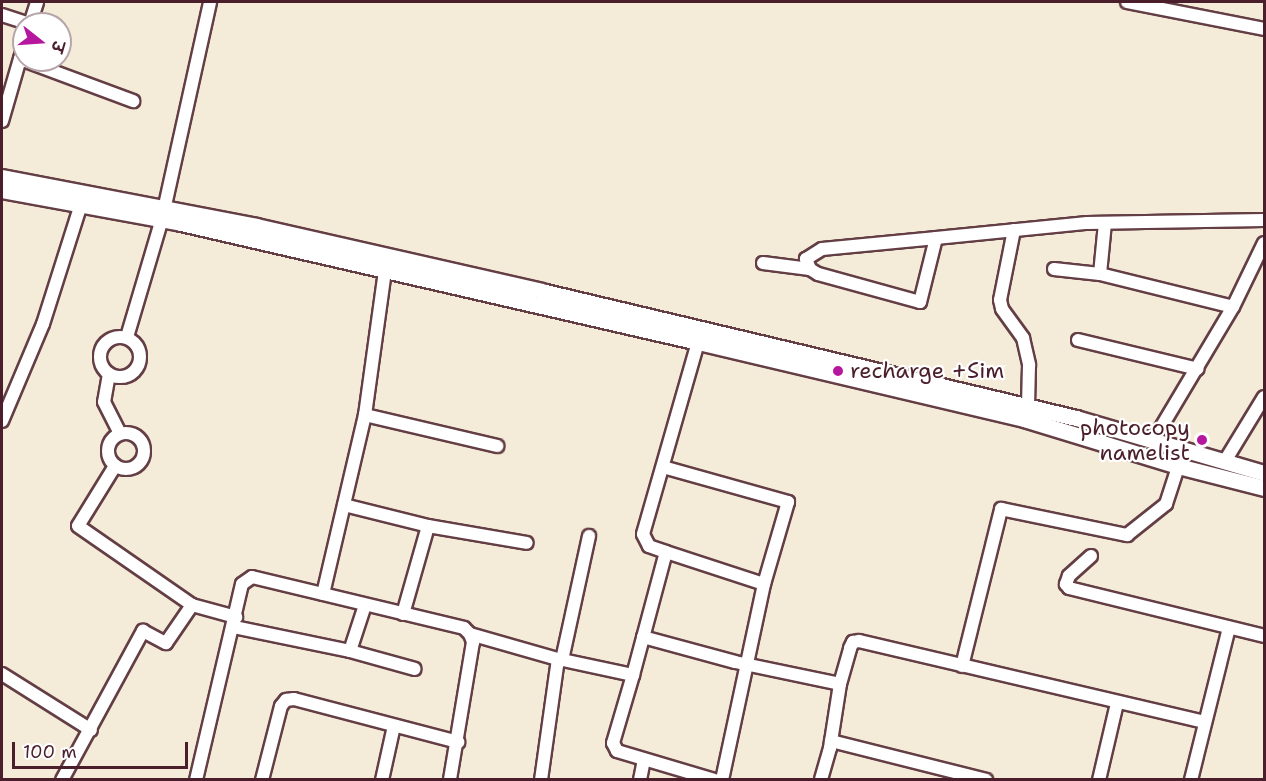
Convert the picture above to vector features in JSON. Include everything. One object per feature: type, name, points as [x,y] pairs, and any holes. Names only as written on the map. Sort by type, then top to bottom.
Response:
[{"type":"street","points":[[127,337],[164,214],[210,2]]},
{"type":"street","points":[[1127,2],[1174,5],[1264,29]]},
{"type":"street","points":[[2,121],[16,72]]},
{"type":"street","points":[[55,72],[133,101]]},
{"type":"street","points":[[2,177],[164,214],[541,291],[1028,407],[1264,473]]},
{"type":"street","points":[[2,190],[81,204],[164,214],[385,271],[1024,419],[1264,488]]},
{"type":"street","points":[[2,421],[43,324],[81,204]]},
{"type":"street","points":[[810,269],[806,259],[822,249],[1105,223],[1264,220]]},
{"type":"street","points":[[1100,274],[1105,223]]},
{"type":"street","points":[[1014,230],[1000,300],[1002,309],[1023,338],[1029,365],[1028,407]]},
{"type":"street","points":[[763,263],[810,269],[818,274],[920,303],[936,238]]},
{"type":"street","points":[[1153,441],[1233,307],[1264,243]]},
{"type":"street","points":[[1054,269],[1100,274],[1233,307]]},
{"type":"street","points":[[323,594],[365,415],[385,271]]},
{"type":"street","points":[[109,374],[116,377],[129,375],[139,366],[141,359],[138,345],[127,337],[114,337],[104,345],[100,357],[109,374],[104,402],[120,433]]},
{"type":"street","points":[[1078,340],[1198,369]]},
{"type":"street","points":[[698,342],[643,534],[649,546],[764,584]]},
{"type":"street","points":[[1225,461],[1264,397]]},
{"type":"street","points":[[365,415],[497,446]]},
{"type":"street","points":[[120,433],[137,436],[144,452],[135,467],[124,469],[115,466],[109,459],[108,447],[120,433]]},
{"type":"street","points":[[962,666],[1001,509],[1127,535],[1166,504],[1178,465]]},
{"type":"street","points":[[115,466],[78,526],[192,605],[235,622],[415,669]]},
{"type":"street","points":[[663,467],[788,502],[764,584],[749,664],[722,780]]},
{"type":"street","points":[[344,505],[428,526],[527,543]]},
{"type":"street","points":[[404,614],[428,526]]},
{"type":"street","points":[[541,780],[560,660],[589,536]]},
{"type":"street","points":[[666,552],[614,743],[617,751],[714,780]]},
{"type":"street","points":[[1091,556],[1069,576],[1066,584],[1069,588],[1264,636]]},
{"type":"street","points":[[196,780],[235,622],[242,584],[252,578],[464,628],[470,634],[473,642],[450,780]]},
{"type":"street","points":[[350,651],[365,604]]},
{"type":"street","points":[[62,780],[143,631],[166,643],[192,605]]},
{"type":"street","points":[[1191,780],[1229,628]]},
{"type":"street","points":[[470,634],[560,660],[633,675]]},
{"type":"street","points":[[643,638],[840,684]]},
{"type":"street","points":[[821,780],[831,741],[840,684],[853,642],[860,641],[1205,722]]},
{"type":"street","points":[[2,674],[91,730]]},
{"type":"street","points":[[265,779],[281,706],[286,700],[294,699],[458,742]]},
{"type":"street","points":[[1099,780],[1117,702]]},
{"type":"street","points":[[382,780],[394,726]]},
{"type":"street","points":[[831,741],[986,780]]},
{"type":"street","points":[[640,780],[644,760]]},
{"type":"place","name":"recharge +Sim","points":[[838,371]]},
{"type":"place","name":"photocopy namelist","points":[[1202,440]]}]
